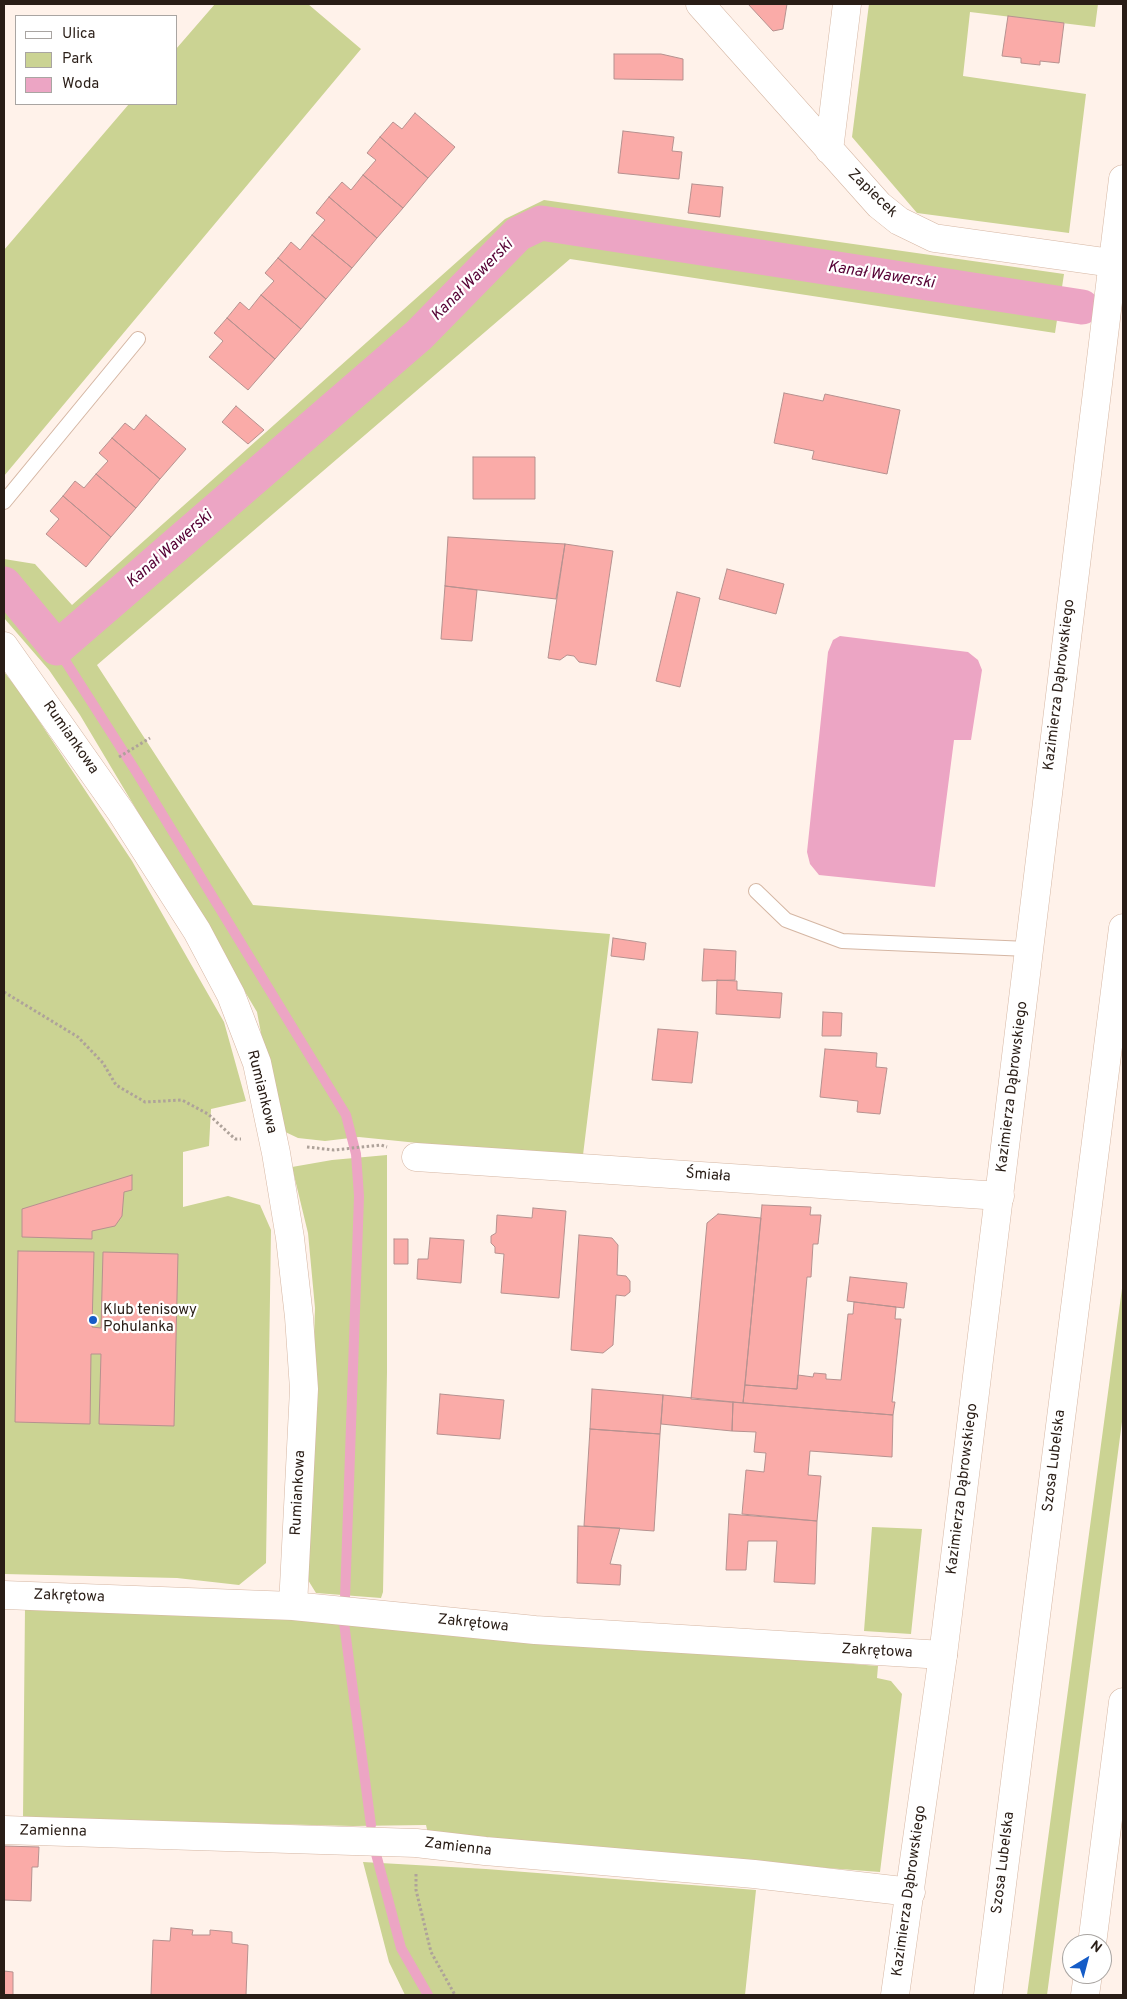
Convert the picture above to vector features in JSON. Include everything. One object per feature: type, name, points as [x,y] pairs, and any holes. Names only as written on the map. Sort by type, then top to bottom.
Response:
[{"type":"main road","name":"Zapiecek","points":[[700,4],[879,205],[899,220],[934,238],[1112,263]]},
{"type":"main road","points":[[829,150],[847,4]]},
{"type":"main road","name":"Kazimierza Dąbrowskiego","points":[[895,1995],[911,1892],[1000,1196],[1028,949],[1123,179]]},
{"type":"main road","name":"Rumiankowa","points":[[4,646],[121,812],[198,931],[231,995],[256,1063],[274,1144],[290,1238],[299,1317],[304,1389],[293,1606]]},
{"type":"main road","name":"Szosa Lubelska","points":[[988,1995],[1123,928]]},
{"type":"main road","name":"Śmiała","points":[[416,1157],[1000,1196]]},
{"type":"main road","name":"Zakrętowa","points":[[4,1595],[293,1606],[535,1630],[942,1656]]},
{"type":"main road","points":[[1093,1934],[1123,1702]]},
{"type":"main road","name":"Zamienna","points":[[4,1830],[411,1842],[485,1851],[754,1874],[911,1892]]},
{"type":"lane","points":[[4,502],[138,339]]},
{"type":"lane","points":[[756,891],[786,920],[842,941],[1028,949]]},
{"type":"path","points":[[114,761],[150,738]]},
{"type":"path","points":[[4,992],[78,1036],[103,1063],[116,1085],[145,1102],[182,1100],[208,1114],[235,1139],[274,1144]]},
{"type":"path","points":[[334,1150],[381,1145]]},
{"type":"path","points":[[411,1842],[416,1890],[432,1952],[455,1995]]},
{"type":"green space","points":[[215,4],[308,4],[361,49],[4,476],[4,250],[128,105],[178,105],[178,47]]},
{"type":"green space","points":[[869,4],[1098,4],[1095,27],[970,12],[963,76],[1086,94],[1069,233],[917,213],[852,137]]},
{"type":"green space","points":[[544,200],[1064,274],[1055,333],[570,259],[97,665],[253,905],[610,934],[583,1155],[457,1147],[359,1137],[325,1141],[298,1138],[279,1129],[257,1012],[80,715],[49,670],[4,618],[4,559],[35,564],[72,605],[505,219]]},
{"type":"green space","points":[[4,672],[20,692],[132,861],[224,1022],[246,1101],[211,1109],[209,1146],[183,1152],[183,1207],[228,1196],[260,1205],[271,1230],[266,1563],[239,1585],[177,1578],[4,1574]]},
{"type":"green space","points":[[387,1155],[387,1372],[383,1592],[381,1598],[316,1593],[308,1580],[307,1555],[315,1308],[308,1233],[292,1167],[332,1160]]},
{"type":"green space","points":[[1123,1281],[1123,1414],[1047,1995],[1027,1995]]},
{"type":"green space","points":[[872,1527],[922,1529],[911,1634],[864,1631]]},
{"type":"green space","points":[[25,1607],[327,1621],[878,1666],[877,1678],[891,1681],[902,1694],[880,1872],[429,1838],[426,1825],[353,1826],[23,1818]]},
{"type":"green space","points":[[363,1862],[486,1869],[756,1890],[745,1995],[405,1995],[389,1962]]},
{"type":"water","points":[[840,636],[968,652],[978,660],[982,670],[971,740],[954,740],[935,887],[819,875],[810,864],[807,852],[828,652],[833,640]]},
{"type":"building","points":[[748,4],[787,4],[783,29],[773,31]]},
{"type":"building","points":[[1008,16],[1064,23],[1059,63],[1040,61],[1040,65],[1021,63],[1021,58],[1002,56]]},
{"type":"building","points":[[614,54],[661,54],[683,59],[683,80],[614,79]]},
{"type":"building","points":[[415,113],[455,147],[428,178],[380,137],[393,122],[402,129]]},
{"type":"building","points":[[623,131],[674,137],[672,151],[682,152],[679,179],[618,173]]},
{"type":"building","points":[[380,137],[428,178],[403,208],[363,175],[376,160],[367,153]]},
{"type":"building","points":[[363,175],[403,208],[377,238],[329,197],[342,182],[351,190]]},
{"type":"building","points":[[692,184],[723,187],[720,217],[688,213]]},
{"type":"building","points":[[329,197],[377,238],[352,268],[312,235],[325,220],[316,213]]},
{"type":"building","points":[[312,235],[352,268],[326,299],[278,258],[291,242],[300,250]]},
{"type":"building","points":[[278,258],[326,299],[301,329],[261,295],[274,281],[265,273]]},
{"type":"building","points":[[261,295],[301,329],[275,359],[227,318],[240,302],[249,310]]},
{"type":"building","points":[[227,318],[275,359],[248,390],[209,357],[223,341],[214,333]]},
{"type":"building","points":[[784,393],[823,401],[825,394],[900,410],[887,474],[812,459],[814,451],[774,443]]},
{"type":"building","points":[[236,406],[264,430],[248,444],[222,422]]},
{"type":"building","points":[[146,415],[186,449],[160,479],[112,438],[125,423],[134,430]]},
{"type":"building","points":[[112,438],[160,479],[136,508],[96,474],[108,461],[99,453]]},
{"type":"building","points":[[473,457],[535,457],[535,499],[473,499]]},
{"type":"building","points":[[96,474],[136,508],[111,537],[63,496],[75,481],[84,488]]},
{"type":"building","points":[[63,496],[111,537],[86,567],[46,534],[59,519],[50,511]]},
{"type":"building","points":[[448,537],[565,544],[556,599],[445,586]]},
{"type":"building","points":[[565,544],[613,551],[596,665],[579,662],[574,656],[567,655],[560,660],[548,658]]},
{"type":"building","points":[[727,569],[784,584],[776,614],[719,599]]},
{"type":"building","points":[[445,586],[477,590],[472,641],[441,639]]},
{"type":"building","points":[[677,592],[700,598],[680,687],[656,681]]},
{"type":"building","points":[[613,938],[646,943],[644,960],[611,956]]},
{"type":"building","points":[[704,949],[736,951],[735,980],[702,981]]},
{"type":"building","points":[[717,980],[737,981],[737,990],[782,993],[780,1018],[716,1014]]},
{"type":"building","points":[[823,1012],[842,1013],[841,1036],[822,1036]]},
{"type":"building","points":[[658,1029],[698,1032],[692,1083],[652,1080]]},
{"type":"building","points":[[825,1049],[877,1053],[876,1067],[887,1068],[880,1114],[857,1112],[858,1101],[820,1097]]},
{"type":"building","points":[[132,1175],[132,1190],[124,1192],[122,1216],[115,1226],[92,1231],[92,1239],[22,1237],[22,1209]]},
{"type":"building","points":[[762,1205],[811,1207],[810,1215],[821,1215],[818,1244],[813,1244],[811,1277],[807,1277],[797,1389],[745,1385]]},
{"type":"building","points":[[533,1208],[566,1211],[559,1298],[501,1293],[504,1254],[495,1253],[495,1247],[491,1243],[491,1236],[496,1233],[497,1215],[532,1218]]},
{"type":"building","points":[[718,1214],[761,1218],[743,1403],[691,1399],[707,1223]]},
{"type":"building","points":[[579,1235],[612,1238],[618,1245],[617,1275],[626,1276],[630,1281],[630,1292],[625,1296],[616,1295],[613,1345],[603,1353],[571,1350]]},
{"type":"building","points":[[430,1238],[464,1240],[461,1283],[417,1279],[418,1259],[428,1259]]},
{"type":"building","points":[[394,1239],[408,1239],[408,1264],[394,1264]]},
{"type":"building","points":[[18,1251],[94,1252],[92,1327],[101,1328],[103,1252],[178,1254],[174,1426],[99,1424],[101,1354],[91,1354],[90,1424],[15,1422]]},
{"type":"building","points":[[850,1277],[907,1283],[904,1308],[847,1301]]},
{"type":"building","points":[[854,1302],[896,1307],[895,1319],[901,1319],[892,1402],[895,1402],[893,1415],[743,1403],[745,1385],[797,1389],[798,1375],[813,1377],[814,1373],[826,1374],[826,1379],[841,1380],[848,1314],[853,1314]]},
{"type":"building","points":[[592,1389],[663,1395],[660,1434],[590,1429]]},
{"type":"building","points":[[440,1394],[504,1400],[500,1439],[437,1434]]},
{"type":"building","points":[[663,1395],[733,1402],[732,1431],[661,1424]]},
{"type":"building","points":[[733,1402],[893,1415],[892,1457],[810,1451],[808,1475],[821,1476],[817,1521],[742,1514],[746,1470],[764,1472],[766,1453],[754,1452],[756,1432],[732,1431]]},
{"type":"building","points":[[590,1429],[660,1434],[654,1531],[584,1526]]},
{"type":"building","points":[[729,1514],[817,1521],[815,1584],[774,1582],[777,1541],[748,1541],[746,1570],[726,1570]]},
{"type":"building","points":[[578,1526],[620,1528],[610,1564],[621,1565],[620,1585],[577,1583]]},
{"type":"building","points":[[4,1846],[39,1847],[38,1867],[32,1867],[31,1901],[4,1900]]},
{"type":"building","points":[[171,1928],[193,1930],[192,1935],[210,1935],[210,1930],[232,1932],[232,1943],[248,1945],[246,1995],[151,1995],[153,1940],[170,1941]]},
{"type":"building","points":[[4,1971],[13,1972],[13,1995],[4,1995]]},
{"type":"waterway","name":"Kanał Wawerski","points":[[4,584],[57,648],[419,335],[518,234],[541,223],[1082,307]]},
{"type":"waterway","points":[[57,648],[137,773],[346,1115],[356,1154],[359,1196],[345,1598]]},
{"type":"waterway","points":[[344,1623],[371,1825]]},
{"type":"waterway","points":[[376,1854],[401,1948],[428,1995]]},
{"type":"place","name":"Klub tenisowy Pohulanka","points":[[93,1320]]}]
